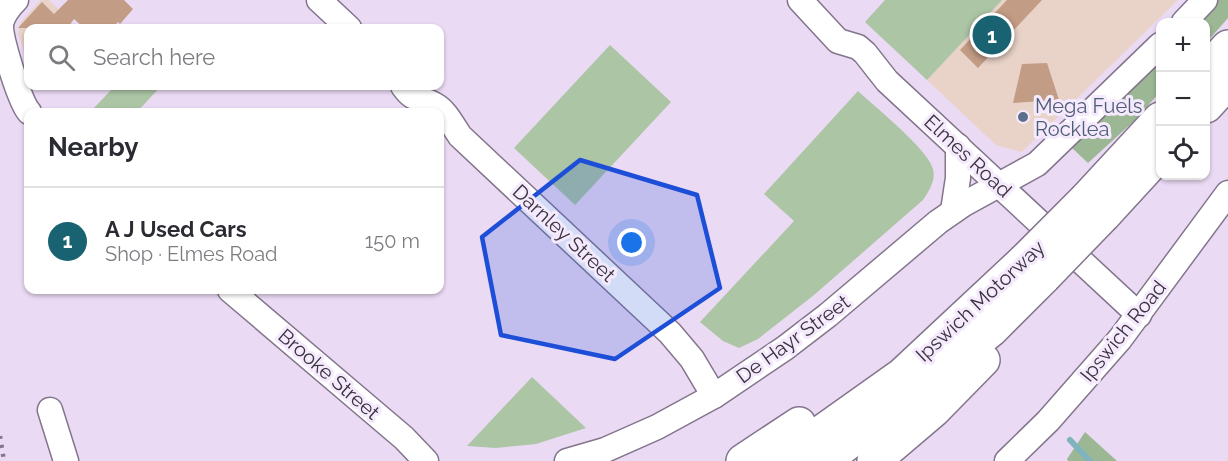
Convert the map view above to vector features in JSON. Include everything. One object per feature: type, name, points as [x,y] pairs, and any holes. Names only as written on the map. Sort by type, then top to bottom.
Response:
[{"type":"highway","points":[[1210,67],[1228,47]]},
{"type":"highway","points":[[1210,102],[1228,82]]},
{"type":"highway","name":"Ipswich Motorway","points":[[1095,207],[1156,126]]},
{"type":"highway","name":"Ipswich Motorway","points":[[781,461],[902,375],[1034,269],[1095,207],[1156,158]]},
{"type":"highway","name":"Ipswich Motorway","points":[[824,461],[992,330],[1034,269]]},
{"type":"highway","points":[[874,461],[934,410],[985,359],[992,330]]},
{"type":"highway","points":[[743,461],[852,388],[902,375]]},
{"type":"street","points":[[319,0],[344,24]]},
{"type":"street","name":"Elmes Road","points":[[800,0],[838,41],[858,47],[865,53],[887,81],[1139,315]]},
{"type":"street","points":[[1188,18],[1205,0]]},
{"type":"street","points":[[9,10],[1,27],[20,97],[27,108]]},
{"type":"street","points":[[1000,185],[1037,164],[1156,50]]},
{"type":"street","name":"Darnley Street","points":[[407,90],[416,99],[439,108]]},
{"type":"street","name":"Darnley Street","points":[[444,114],[460,136],[670,333],[692,359],[714,396]]},
{"type":"street","points":[[953,211],[958,178],[958,146]]},
{"type":"street","name":"De Hayr Street","points":[[567,461],[633,438],[714,396],[813,327],[953,211],[1000,185]]},
{"type":"street","name":"Ipswich Road","points":[[1007,461],[1056,412],[1104,358],[1139,315],[1228,193]]},
{"type":"street","name":"Brooke Street","points":[[235,294],[404,438],[426,461]]},
{"type":"street","points":[[50,410],[66,461]]},
{"type":"highlighted area","points":[[580,160],[697,195],[720,288],[615,359],[501,335],[482,237]]},
{"type":"shaded area","points":[[41,0],[49,0],[73,24],[24,24],[24,52],[18,33],[21,22]]},
{"type":"shaded area","points":[[1002,0],[1178,0],[1160,18],[1156,18],[1156,21],[1022,152],[996,145],[927,80]]},
{"type":"green space","points":[[885,0],[1002,0],[927,80],[865,22]]},
{"type":"green space","points":[[1218,0],[1228,0],[1228,18],[1210,38],[1210,18],[1199,18]]},
{"type":"green space","points":[[610,45],[671,102],[575,205],[514,148]]},
{"type":"green space","points":[[1156,61],[1156,96],[1135,120],[1088,163],[1071,147]]},
{"type":"green space","points":[[111,90],[157,90],[141,108],[94,108]]},
{"type":"green space","points":[[858,91],[922,151],[934,173],[930,189],[923,200],[814,295],[758,339],[739,348],[723,341],[700,322],[794,221],[764,194]]},
{"type":"green space","points":[[532,377],[586,428],[536,444],[496,448],[467,446]]},
{"type":"green space","points":[[1085,432],[1117,461],[1068,461],[1067,459]]},
{"type":"building","points":[[68,0],[124,0],[133,9],[120,24],[118,22],[116,24],[80,24],[74,19],[70,24],[24,24],[24,28],[18,28],[42,2],[54,14]]},
{"type":"building","points":[[1007,0],[1042,0],[978,68],[960,50]]},
{"type":"building","points":[[1047,63],[1059,100],[1013,103],[1022,64]]},
{"type":"waterway","points":[[1070,440],[1090,461]]},
{"type":"railway","points":[[0,436],[4,461]]},
{"type":"place","name":"A J Used Cars","points":[[992,35]]},
{"type":"place","name":"Mega Fuels Rocklea","points":[[1023,117]]}]
